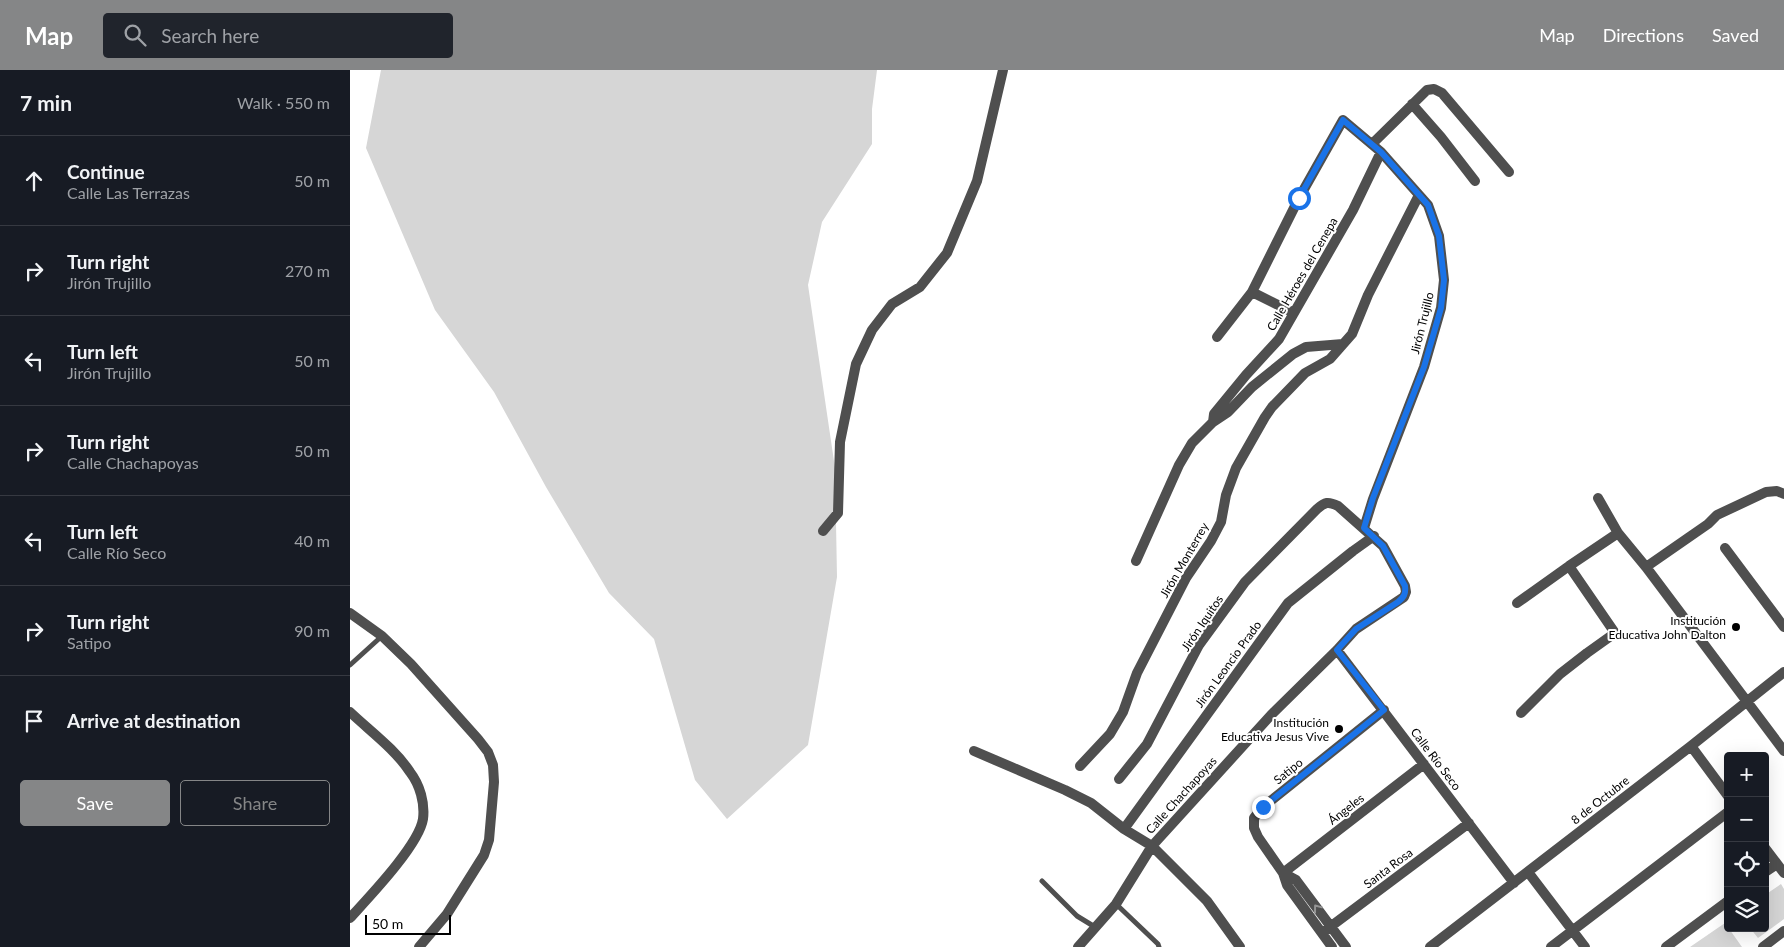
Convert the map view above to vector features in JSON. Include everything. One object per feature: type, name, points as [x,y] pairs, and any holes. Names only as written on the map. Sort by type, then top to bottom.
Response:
[{"type":"street","points":[[823,531],[838,513],[840,442],[856,364],[872,330],[892,304],[920,287],[947,253],[977,180],[1003,70]]},
{"type":"street","points":[[1372,144],[1427,90],[1434,89],[1442,93],[1510,172]]},
{"type":"street","points":[[1412,104],[1476,181]]},
{"type":"street","name":"Jirón Trujillo","points":[[1252,292],[1299,198],[1343,120],[1381,152],[1428,205],[1439,236],[1444,280],[1441,308],[1424,367],[1373,498],[1364,528]]},
{"type":"street","name":"Calle Héroes del Cenepa","points":[[1214,422],[1214,414],[1279,339],[1353,210],[1381,152]]},
{"type":"street","name":"Jirón Monterrey","points":[[1080,766],[1110,734],[1123,712],[1136,673],[1186,578],[1211,541],[1221,522],[1226,496],[1236,468],[1265,417],[1272,407],[1305,373],[1330,359],[1352,334],[1368,295],[1419,195]]},
{"type":"street","points":[[1217,337],[1252,292],[1294,314]]},
{"type":"street","name":"Calle Héroes del Cenepa","points":[[1136,561],[1179,465],[1192,443],[1214,422],[1228,412],[1252,387],[1293,354],[1306,347],[1343,344]]},
{"type":"street","points":[[1646,567],[1708,524],[1717,515],[1766,492],[1777,491],[1784,494]]},
{"type":"street","points":[[1598,498],[1618,533],[1646,567],[1784,752]]},
{"type":"street","name":"Jirón Iquitos","points":[[1119,778],[1147,744],[1199,645],[1245,582],[1324,502],[1330,502],[1338,506],[1364,528]]},
{"type":"street","points":[[1364,528],[1374,536]]},
{"type":"street","points":[[1517,603],[1618,533]]},
{"type":"street","name":"Calle Chachapoyas","points":[[1078,947],[1116,904],[1152,846],[1271,715],[1356,629],[1404,597],[1406,592],[1405,586],[1383,546],[1374,536]]},
{"type":"street","name":"Jirón Leoncio Prado","points":[[1124,828],[1288,603],[1352,551],[1374,536]]},
{"type":"street","points":[[1726,548],[1784,626]]},
{"type":"street","points":[[1521,712],[1560,674],[1616,633],[1568,566]]},
{"type":"street","points":[[350,613],[382,636],[411,664],[478,739],[488,752],[493,765],[494,782],[489,840],[484,855],[447,914],[420,947]]},
{"type":"street","name":"Calle Río Seco","points":[[1337,650],[1514,883]]},
{"type":"street","name":"8 de Octubre","points":[[1430,947],[1784,672]]},
{"type":"street","name":"Satipo","points":[[1282,873],[1254,828],[1256,814],[1384,710]]},
{"type":"street","points":[[350,712],[398,757],[411,772],[419,787],[423,804],[423,821],[416,838],[383,881],[350,918]]},
{"type":"street","points":[[1691,746],[1724,791]]},
{"type":"street","points":[[974,752],[1065,790],[1091,803],[1152,846],[1207,901],[1240,947]]},
{"type":"street","name":"Ángeles","points":[[1282,873],[1424,764]]},
{"type":"street","points":[[1551,947],[1724,815]]},
{"type":"street","name":"Santa Rosa","points":[[1322,933],[1469,823]]},
{"type":"street","points":[[1769,853],[1784,874]]},
{"type":"street","points":[[1769,869],[1777,864]]},
{"type":"street","points":[[1528,872],[1585,947]]},
{"type":"street","points":[[1282,873],[1296,880],[1346,947]]},
{"type":"street","points":[[1282,873],[1287,885],[1332,947]]},
{"type":"street","points":[[1666,947],[1724,904]]},
{"type":"street","points":[[1763,947],[1784,931]]},
{"type":"lane","points":[[350,665],[382,636]]},
{"type":"lane","points":[[1042,881],[1077,916],[1096,927]]},
{"type":"lane","points":[[1116,904],[1143,928],[1159,947]]},
{"type":"shaded area","points":[[381,70],[877,70],[872,109],[872,144],[822,222],[808,285],[835,468],[837,577],[808,745],[727,819],[695,780],[654,639],[609,593],[546,487],[494,392],[435,310],[366,148]]},
{"type":"shaded area","points":[[1781,884],[1784,889],[1784,919],[1769,930],[1769,892]]},
{"type":"shaded area","points":[[1724,924],[1724,932],[1731,932],[1742,947],[1690,947]]},
{"type":"shaded area","points":[[1753,932],[1766,932],[1758,938]]},
{"type":"place","name":"Institución Educativa John Dalton","points":[[1736,627]]},
{"type":"place","name":"Institución Educativa Jesus Vive","points":[[1339,729]]},
{"type":"route","points":[[1263,807],[1384,710],[1337,650],[1356,629],[1398,602],[1404,597],[1406,592],[1405,586],[1383,546],[1364,528],[1373,498],[1424,367],[1441,308],[1444,280],[1439,236],[1428,205],[1381,152],[1343,120],[1299,198]]}]
